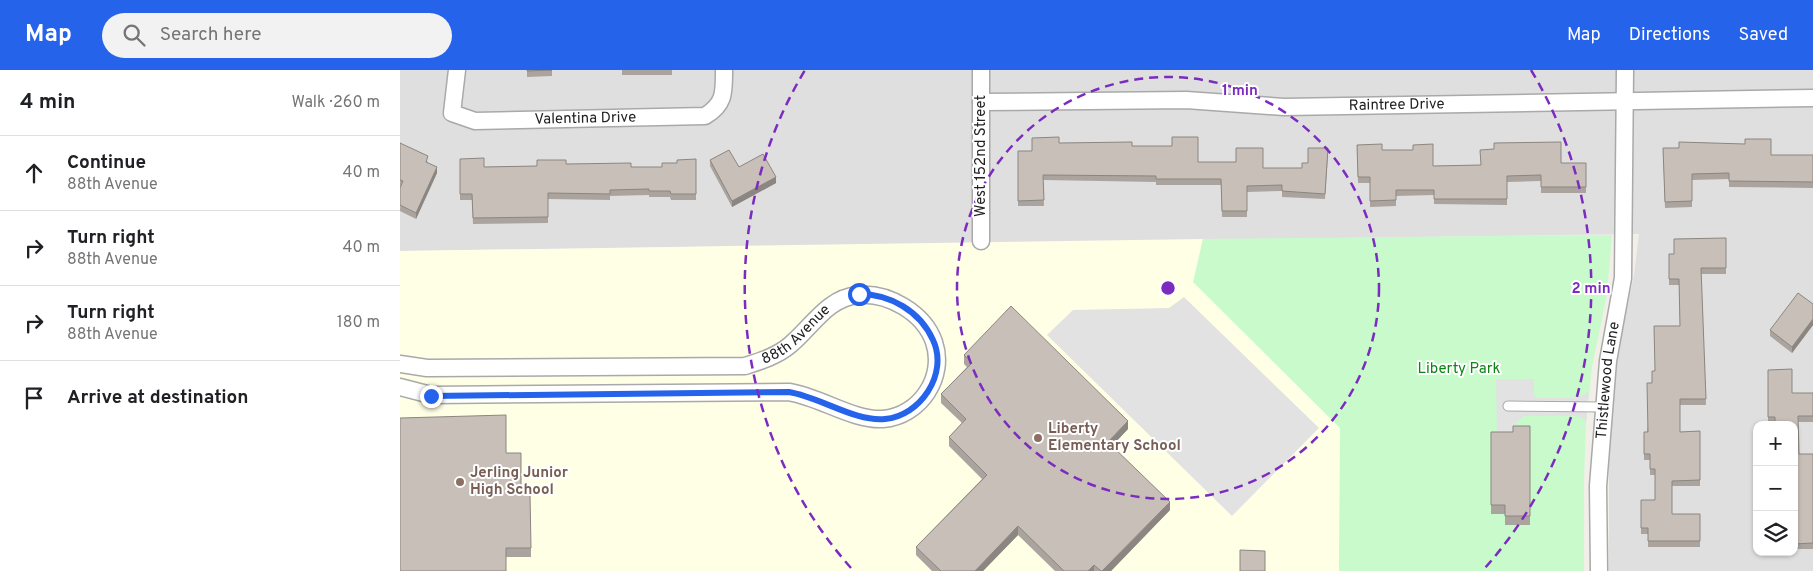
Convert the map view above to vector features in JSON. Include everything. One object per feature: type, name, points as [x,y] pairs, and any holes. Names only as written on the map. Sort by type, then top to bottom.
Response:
[{"type":"street","name":"Valentina Drive","points":[[457,70],[452,113],[475,120],[484,120],[705,116],[717,109],[724,91],[724,70]]},
{"type":"street","name":"West 152nd Street","points":[[981,70],[981,242]]},
{"type":"street","name":"Thistlewood Lane","points":[[1599,571],[1598,486],[1604,407],[1608,360],[1623,278],[1625,70]]},
{"type":"street","name":"Raintree Drive","points":[[981,102],[1186,100],[1284,107],[1813,98]]},
{"type":"street","name":"88th Avenue","points":[[400,364],[427,368],[745,366],[777,354],[790,345],[832,304],[845,297],[859,294],[885,298],[912,312],[934,340],[937,352],[936,371],[932,385],[922,401],[913,409],[896,417],[884,419],[859,415],[802,394],[789,392],[431,396],[400,387]]},
{"type":"lane","points":[[1508,406],[1604,407]]},
{"type":"shaded area","points":[[400,70],[1813,70],[1813,571],[1609,571],[1609,461],[1614,388],[1620,341],[1634,275],[1639,234],[400,251]]},
{"type":"shaded area","points":[[1203,239],[1194,282],[1341,428],[1339,571],[400,571],[400,251]]},
{"type":"shaded area","points":[[1184,297],[1319,428],[1232,516],[1047,335],[1073,310],[1169,308]]},
{"type":"shaded area","points":[[1496,379],[1534,379],[1534,396],[1537,398],[1576,398],[1589,392],[1586,423],[1583,418],[1576,416],[1524,416],[1515,424],[1514,434],[1497,435]]},
{"type":"green space","name":"Liberty Park","points":[[1612,235],[1607,294],[1592,367],[1586,423],[1584,571],[1339,571],[1340,428],[1193,282],[1203,239]]},
{"type":"building","points":[[1059,137],[1059,143],[1132,142],[1132,146],[1172,146],[1172,137],[1198,137],[1198,162],[1236,162],[1236,148],[1263,148],[1263,168],[1302,168],[1302,163],[1308,163],[1308,148],[1328,148],[1325,194],[1282,191],[1282,185],[1247,186],[1247,211],[1222,211],[1221,179],[1156,179],[1156,176],[1043,175],[1044,200],[1018,201],[1018,151],[1032,151],[1032,138]]},
{"type":"building","points":[[1745,139],[1771,139],[1771,155],[1813,155],[1813,182],[1729,181],[1729,173],[1692,174],[1692,201],[1665,202],[1663,148],[1679,148],[1679,142],[1745,144]]},
{"type":"building","points":[[1561,142],[1561,163],[1586,163],[1586,187],[1541,187],[1541,175],[1507,176],[1507,199],[1434,199],[1434,190],[1396,190],[1396,200],[1370,201],[1370,177],[1358,177],[1357,145],[1382,144],[1382,150],[1413,150],[1413,145],[1433,144],[1433,166],[1481,165],[1480,150],[1494,149],[1494,143]]},
{"type":"building","points":[[400,143],[428,156],[426,162],[437,167],[416,213],[400,205],[400,188],[403,181],[400,180]]},
{"type":"building","points":[[729,150],[739,167],[763,154],[776,177],[732,201],[710,160]]},
{"type":"building","points":[[484,158],[484,167],[537,166],[537,160],[566,160],[566,164],[631,163],[631,167],[662,167],[662,163],[677,163],[677,160],[696,159],[696,194],[671,194],[670,191],[649,191],[649,189],[610,190],[610,194],[548,193],[548,217],[473,218],[472,194],[460,194],[460,159]]},
{"type":"building","points":[[1726,238],[1726,268],[1701,268],[1706,399],[1680,399],[1680,432],[1700,431],[1700,480],[1672,481],[1672,514],[1700,514],[1700,541],[1648,541],[1648,528],[1641,528],[1641,500],[1655,500],[1655,469],[1650,469],[1650,454],[1644,454],[1644,432],[1648,432],[1647,383],[1652,383],[1652,371],[1655,371],[1654,326],[1680,326],[1679,279],[1669,279],[1669,254],[1674,254],[1674,239]]},
{"type":"building","points":[[1798,293],[1813,304],[1813,319],[1792,347],[1770,330]]},
{"type":"building","name":"Liberty Elementary School","points":[[1011,306],[1128,421],[1108,442],[1170,502],[1102,571],[1094,565],[1088,571],[1064,571],[1018,526],[975,571],[941,571],[916,547],[987,475],[949,437],[966,419],[941,394],[972,363],[964,355]]},
{"type":"building","points":[[1792,369],[1792,393],[1813,393],[1813,416],[1798,416],[1799,454],[1813,454],[1813,543],[1798,544],[1798,421],[1775,421],[1775,417],[1768,417],[1768,370]]},
{"type":"building","name":"Jerling Junior High School","points":[[506,415],[506,453],[521,453],[521,493],[530,493],[531,548],[506,548],[506,571],[400,571],[400,418]]},
{"type":"building","points":[[1513,426],[1530,426],[1530,516],[1505,516],[1505,505],[1491,505],[1491,432],[1513,432]]},
{"type":"building","points":[[1240,550],[1265,551],[1265,571],[1240,571]]},
{"type":"place","name":"Liberty Elementary School","points":[[1038,438]]},
{"type":"place","name":"Jerling Junior High School","points":[[460,482]]},
{"type":"route","points":[[431,396],[789,392],[802,394],[874,419],[896,417],[913,409],[922,401],[932,385],[936,371],[937,352],[934,340],[912,312],[900,304],[871,294],[859,294]]}]
